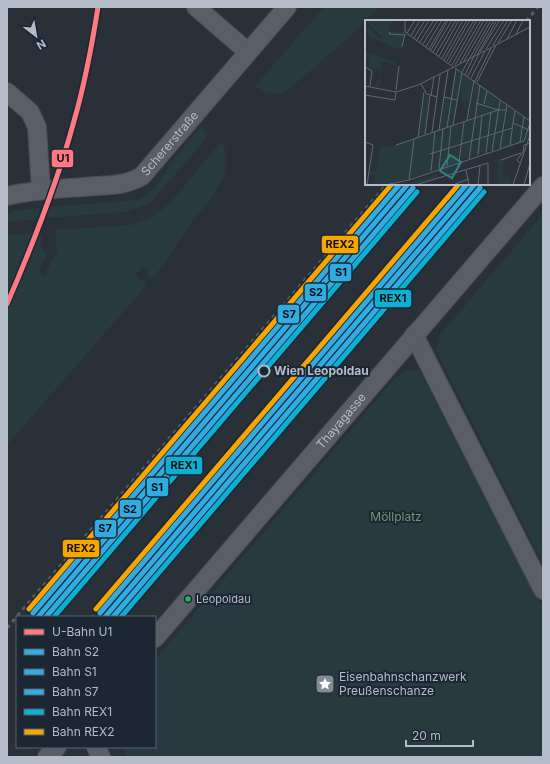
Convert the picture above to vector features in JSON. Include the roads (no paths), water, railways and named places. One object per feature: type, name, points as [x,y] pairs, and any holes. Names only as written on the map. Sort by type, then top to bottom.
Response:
[{"type":"street","points":[[196,7],[248,52]]},
{"type":"street","name":"Schererstraße","points":[[7,196],[41,190],[122,184],[136,180],[142,176],[288,7]]},
{"type":"street","points":[[7,92],[30,112],[37,127],[41,190]]},
{"type":"street","name":"Thayagasse","points":[[156,637],[543,186]]},
{"type":"street","points":[[414,335],[543,590]]},
{"type":"street","points":[[47,757],[56,748]]},
{"type":"street","points":[[96,748],[101,757]]},
{"type":"railway","points":[[527,20],[538,7]]},
{"type":"railway","points":[[17,616],[386,185]]},
{"type":"railway","points":[[7,628],[16,617]]},
{"type":"metro line","name":"U1","points":[[7,304],[44,214],[60,168],[85,78],[98,7]]},
{"type":"rail line","name":"REX2","points":[[29,609],[391,185]]},
{"type":"rail line","name":"S7","points":[[33,613],[399,185]]},
{"type":"rail line","name":"S2","points":[[39,616],[407,185]]},
{"type":"rail line","name":"REX2","points":[[96,609],[458,185]]},
{"type":"rail line","name":"S7","points":[[100,613],[466,185]]},
{"type":"rail line","name":"S2","points":[[106,616],[474,185]]},
{"type":"rail line","name":"S1","points":[[47,616],[413,188]]},
{"type":"rail line","name":"S1","points":[[114,616],[480,188]]},
{"type":"rail line","name":"REX1","points":[[55,616],[417,192]]},
{"type":"rail line","name":"REX1","points":[[122,616],[484,192]]},
{"type":"place","name":"Wien Leopoldau","points":[[264,371]]},
{"type":"place","name":"Leopoldau","points":[[188,599]]},
{"type":"place","name":"Eisenbahnschanzwerk Preußenschanze","points":[[325,684]]},
{"type":"park label","name":"Möllplatz","points":[[396,517]]}]
